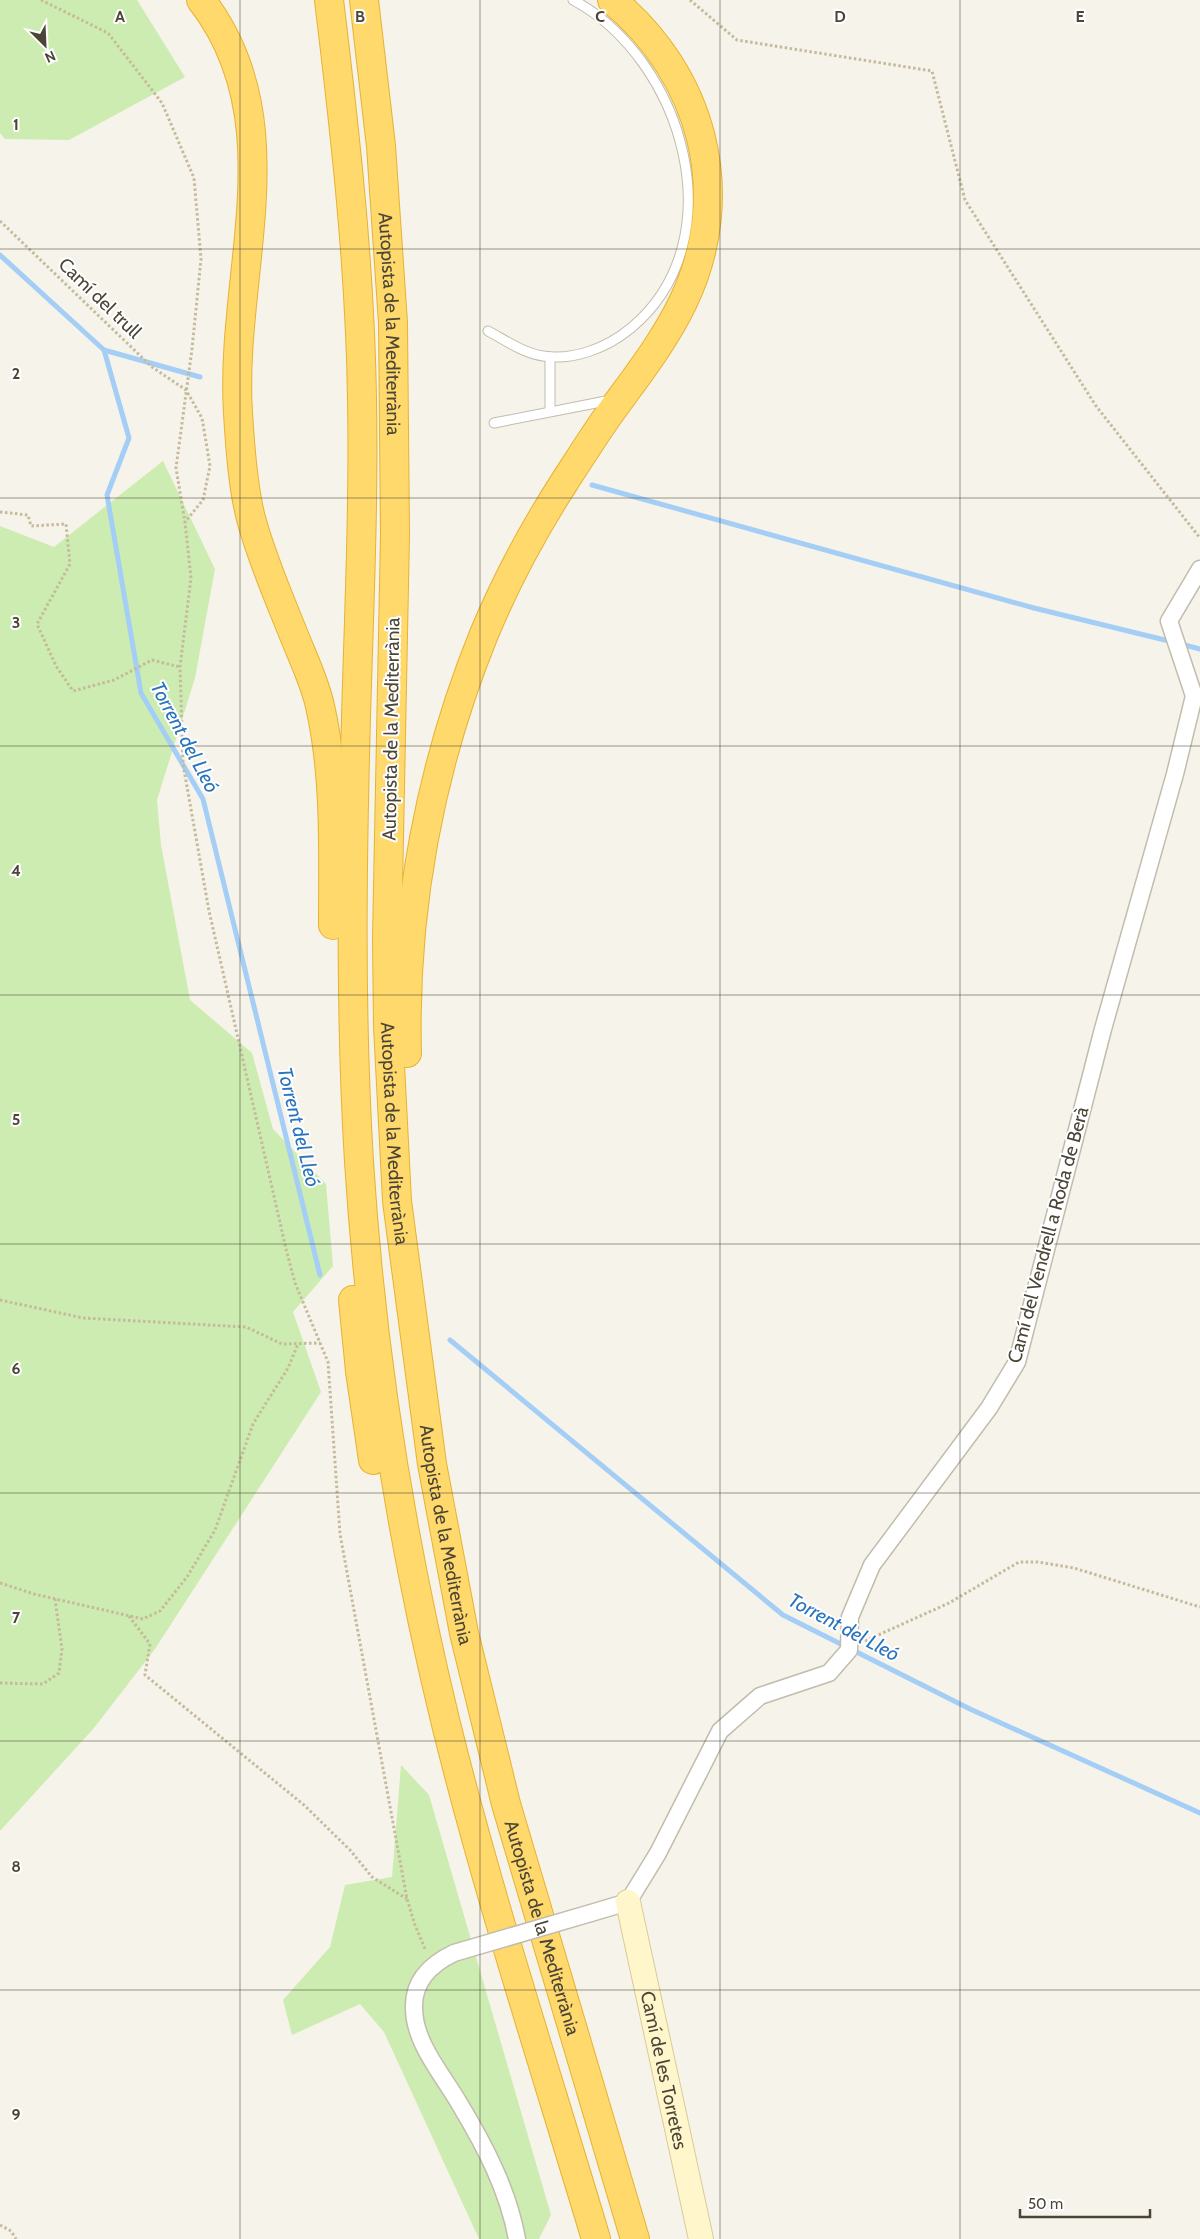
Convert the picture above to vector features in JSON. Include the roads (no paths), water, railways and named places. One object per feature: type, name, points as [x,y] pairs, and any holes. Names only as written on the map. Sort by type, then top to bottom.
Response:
[{"type":"highway","points":[[201,0],[223,33],[234,57],[250,114],[253,142],[253,195],[244,274],[238,359],[238,412],[251,520],[320,705],[332,779],[334,999],[340,1158],[360,1371],[373,1458],[389,1548],[417,1681],[439,1772],[494,1898]]},
{"type":"highway","name":"Autopista de la Mediterrània","points":[[329,0],[350,196],[362,399],[352,990],[359,1156],[368,1274],[391,1456],[416,1591],[446,1724],[494,1898],[596,2239]]},
{"type":"highway","name":"Autopista de la Mediterrània","points":[[364,0],[381,146],[393,323],[396,534],[388,841],[388,1026],[397,1201],[432,1464],[464,1633],[506,1804],[635,2239]]},
{"type":"highway","points":[[408,1287],[409,1094],[406,1024],[408,960],[414,895],[428,814],[459,703],[492,617],[531,536],[562,485],[655,351],[683,302],[701,252],[706,224],[708,174],[699,127],[681,82],[652,39],[612,0]]},
{"type":"street","name":"Camí del Vendrell a Roda de Berà","points":[[628,1902],[658,1853],[720,1731],[760,1696],[829,1673],[849,1650],[850,1617],[872,1565],[989,1408],[1017,1362],[1103,1029],[1194,696],[1169,621],[1200,569]]},
{"type":"street","points":[[517,2239],[513,2217],[494,2168],[459,2103],[427,2050],[417,2027],[413,2006],[417,1988],[420,1980],[433,1965],[454,1953],[628,1902]]},
{"type":"street","name":"Camí de les Torretes","points":[[628,1902],[701,2239]]},
{"type":"lane","points":[[488,330],[528,352],[550,357],[559,358],[578,354],[607,344],[642,319],[657,301],[678,259],[687,212],[687,179],[683,148],[670,110],[648,68],[629,45],[609,25],[572,0]]},
{"type":"lane","points":[[550,357],[550,411]]},
{"type":"lane","points":[[494,424],[550,411],[622,398]]},
{"type":"waterway","name":"Torrent del Lleó","points":[[0,255],[104,350],[129,438],[107,495],[141,693],[203,799],[320,1275]]},
{"type":"waterway","points":[[104,350],[200,377]]},
{"type":"waterway","points":[[592,485],[1034,608],[1173,642]]},
{"type":"waterway","points":[[1181,644],[1200,649]]},
{"type":"waterway","name":"Torrent del Lleó","points":[[450,1340],[783,1615],[970,1709],[1200,1813]]}]
